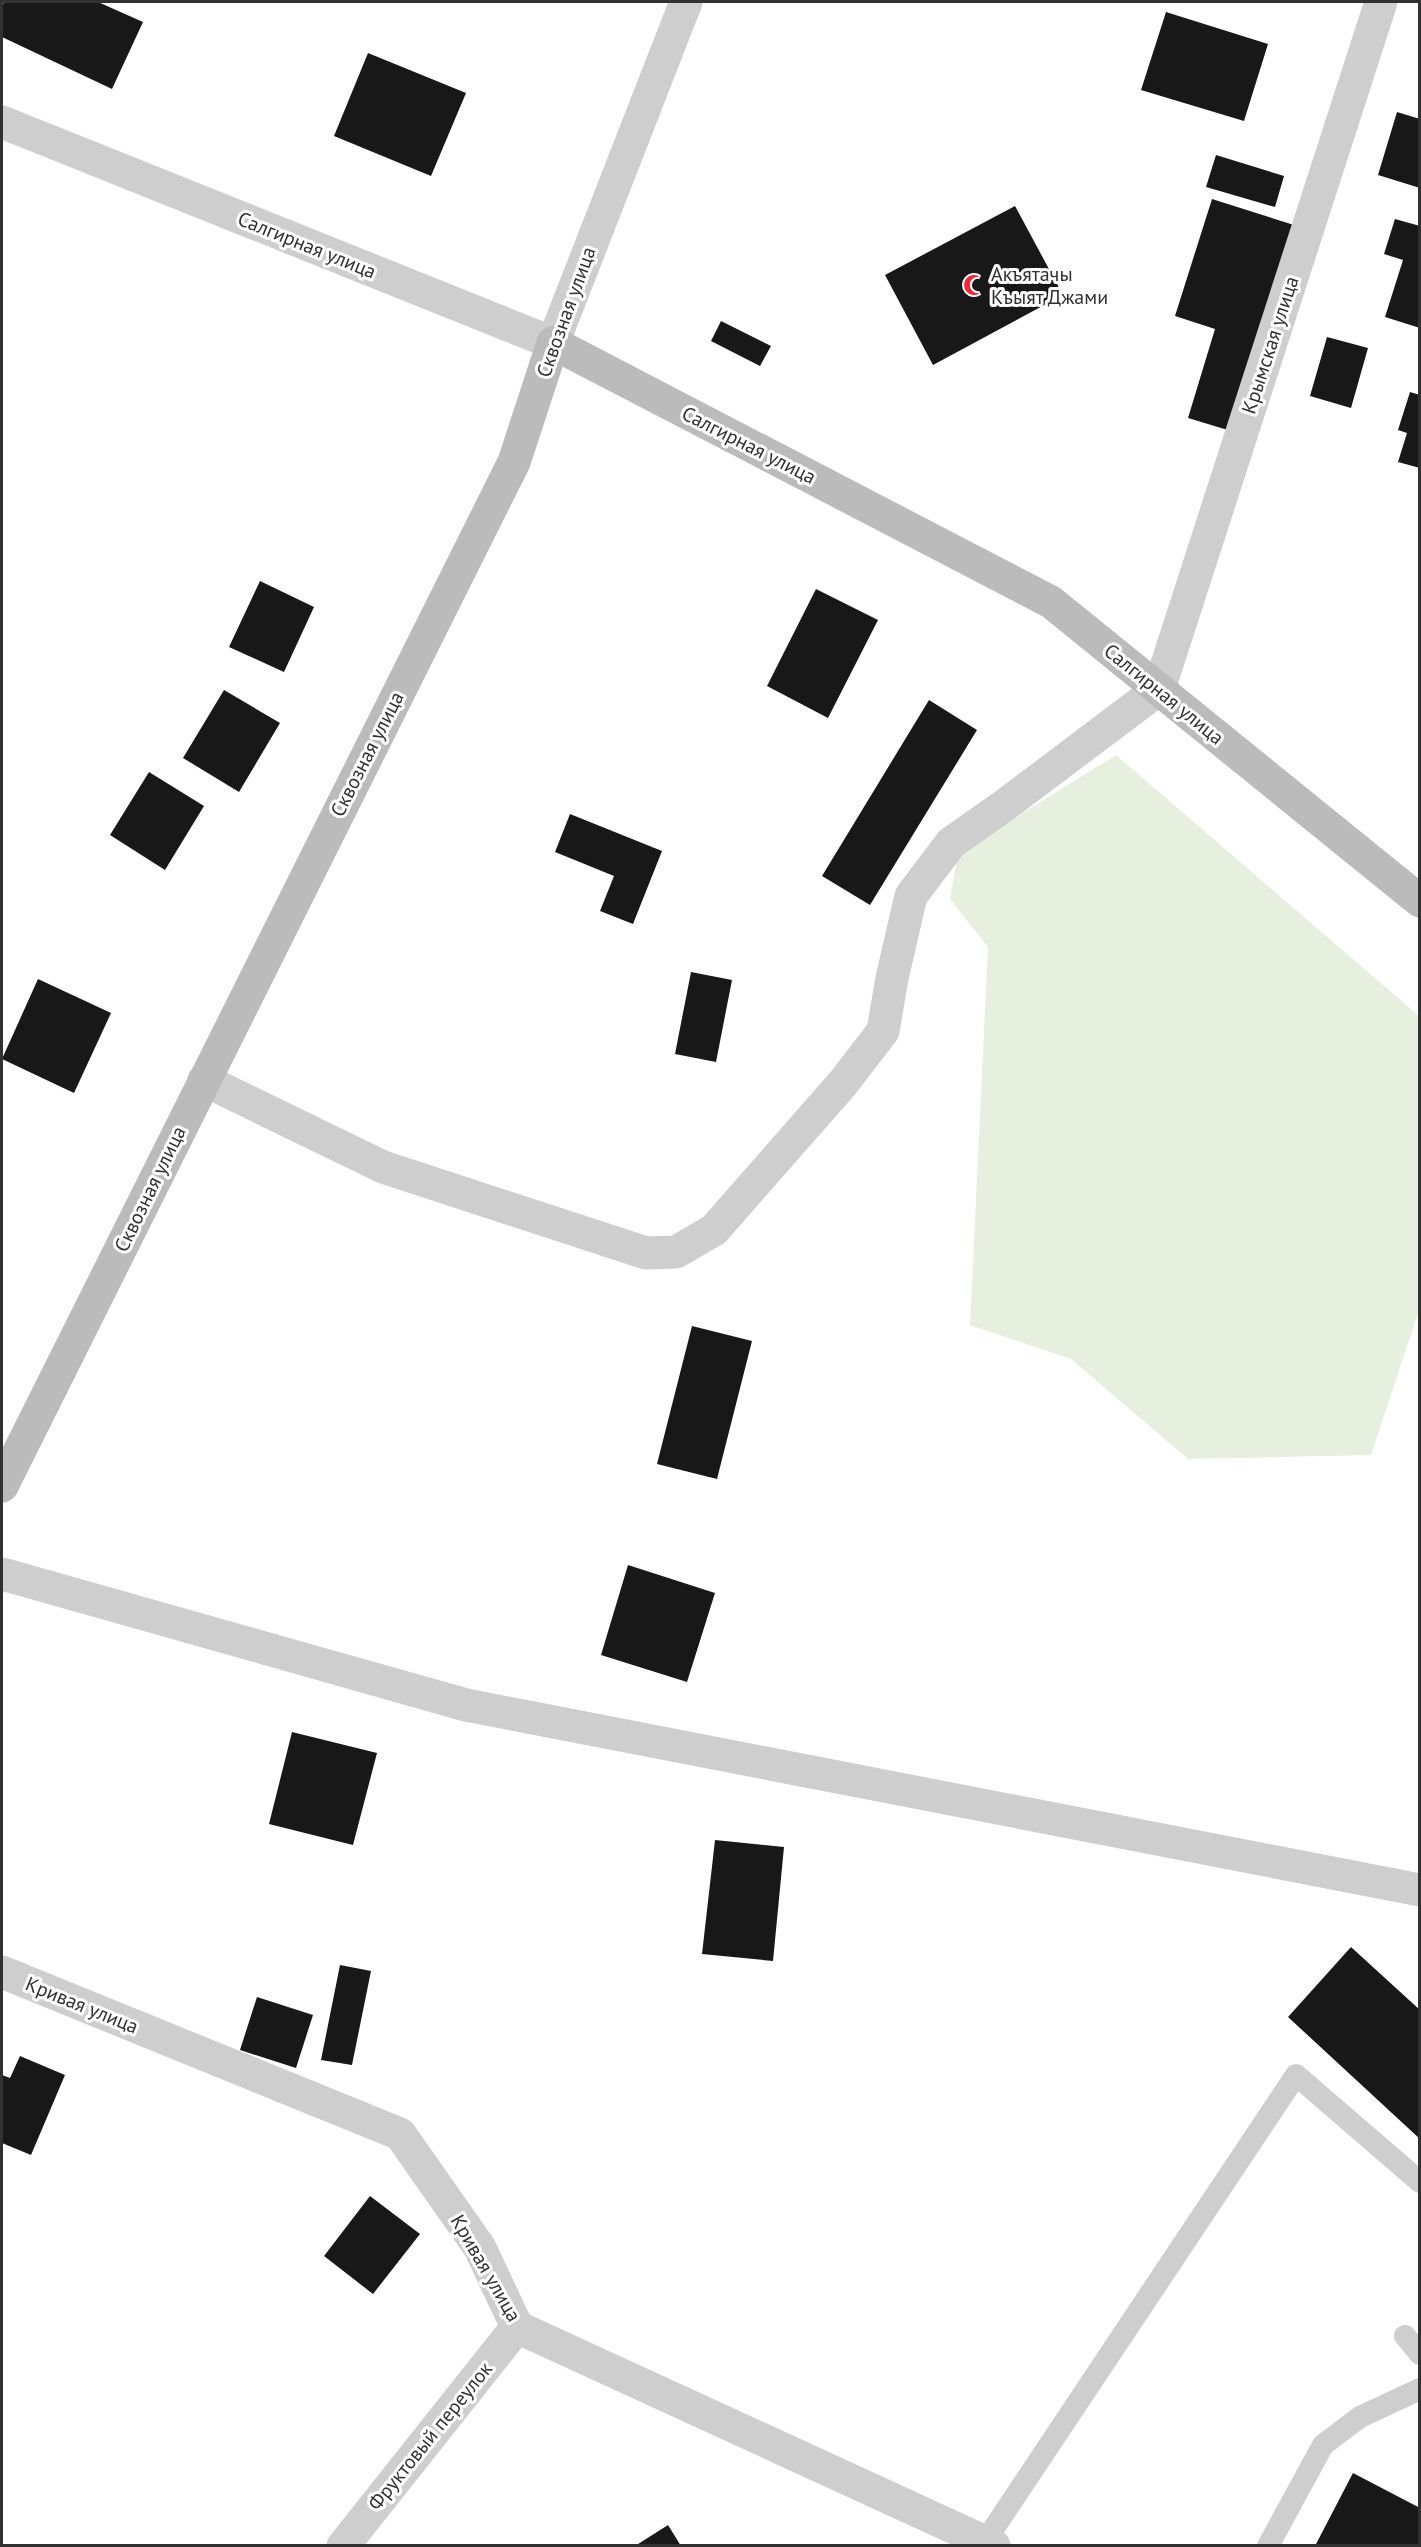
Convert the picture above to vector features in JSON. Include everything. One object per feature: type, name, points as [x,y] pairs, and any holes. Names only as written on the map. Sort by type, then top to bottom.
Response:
[{"type":"main road","name":"Салгирная улица","points":[[553,343],[1052,602],[1419,901]]},
{"type":"main road","name":"Сквозная улица","points":[[2,1486],[514,462],[553,343]]},
{"type":"street","name":"Сквозная улица","points":[[553,343],[686,2]]},
{"type":"street","name":"Крымская улица","points":[[1159,689],[1381,2]]},
{"type":"street","name":"Салгирная улица","points":[[2,122],[553,343]]},
{"type":"street","points":[[204,1080],[383,1167],[646,1253],[676,1252],[714,1230],[843,1083],[884,1030],[892,978],[911,896],[951,843],[1159,689]]},
{"type":"street","points":[[2,1574],[466,1705],[1419,1890]]},
{"type":"street","name":"Кривая улица","points":[[2,1972],[400,2134],[480,2248],[517,2327],[990,2543]]},
{"type":"street","name":"Фруктовый переулок","points":[[343,2546],[517,2327]]},
{"type":"lane","points":[[990,2543],[1296,2075],[1419,2182]]},
{"type":"lane","points":[[1405,2336],[1419,2354]]},
{"type":"lane","points":[[1268,2546],[1323,2445],[1360,2418],[1419,2390]]},
{"type":"green space","points":[[1116,755],[1419,1016],[1419,1310],[1371,1455],[1188,1459],[1071,1359],[970,1325],[988,947],[950,899],[958,853]]},
{"type":"building","points":[[4,2],[98,2],[143,22],[112,89],[2,37]]},
{"type":"building","points":[[1166,12],[1268,44],[1244,121],[1141,90]]},
{"type":"building","points":[[368,53],[466,93],[431,176],[334,136]]},
{"type":"building","points":[[1397,112],[1420,119],[1420,188],[1378,175]]},
{"type":"building","points":[[1216,155],[1284,176],[1275,207],[1206,187]]},
{"type":"building","points":[[1212,199],[1294,225],[1231,431],[1188,418],[1215,329],[1175,316]]},
{"type":"building","name":"Акъятачы Къыят Джами","points":[[1015,206],[1063,295],[933,365],[885,275]]},
{"type":"building","points":[[1395,219],[1420,226],[1420,328],[1385,317],[1403,260],[1384,254]]},
{"type":"building","points":[[721,321],[771,346],[760,366],[711,341]]},
{"type":"building","points":[[1327,337],[1368,348],[1351,408],[1310,396]]},
{"type":"building","points":[[1410,392],[1420,395],[1420,468],[1398,462],[1407,433],[1398,430]]},
{"type":"building","points":[[260,581],[314,607],[284,672],[229,647]]},
{"type":"building","points":[[816,589],[878,620],[828,718],[767,686]]},
{"type":"building","points":[[224,690],[280,723],[239,792],[183,758]]},
{"type":"building","points":[[929,700],[977,730],[870,905],[822,876]]},
{"type":"building","points":[[149,772],[204,806],[165,870],[110,835]]},
{"type":"building","points":[[570,814],[662,851],[633,924],[600,911],[614,876],[555,852]]},
{"type":"building","points":[[691,972],[732,980],[716,1062],[675,1054]]},
{"type":"building","points":[[38,979],[111,1013],[74,1093],[2,1059]]},
{"type":"building","points":[[692,1326],[752,1341],[717,1479],[657,1464]]},
{"type":"building","points":[[628,1565],[715,1593],[687,1682],[601,1655]]},
{"type":"building","points":[[292,1732],[377,1753],[353,1845],[269,1824]]},
{"type":"building","points":[[715,1840],[784,1847],[773,1961],[702,1954]]},
{"type":"building","points":[[1351,1947],[1420,2010],[1420,2139],[1288,2017]]},
{"type":"building","points":[[340,1965],[371,1971],[352,2065],[321,2060]]},
{"type":"building","points":[[257,1997],[313,2015],[296,2068],[240,2050]]},
{"type":"building","points":[[20,2056],[65,2075],[31,2155],[2,2143],[2,2075],[10,2078]]},
{"type":"building","points":[[370,2196],[420,2234],[373,2294],[324,2256]]},
{"type":"building","points":[[1353,2473],[1420,2508],[1420,2546],[1315,2546]]},
{"type":"building","points":[[668,2525],[681,2546],[635,2546]]},
{"type":"place","name":"Акъятачы Къыят Джами","points":[[974,285]]}]
